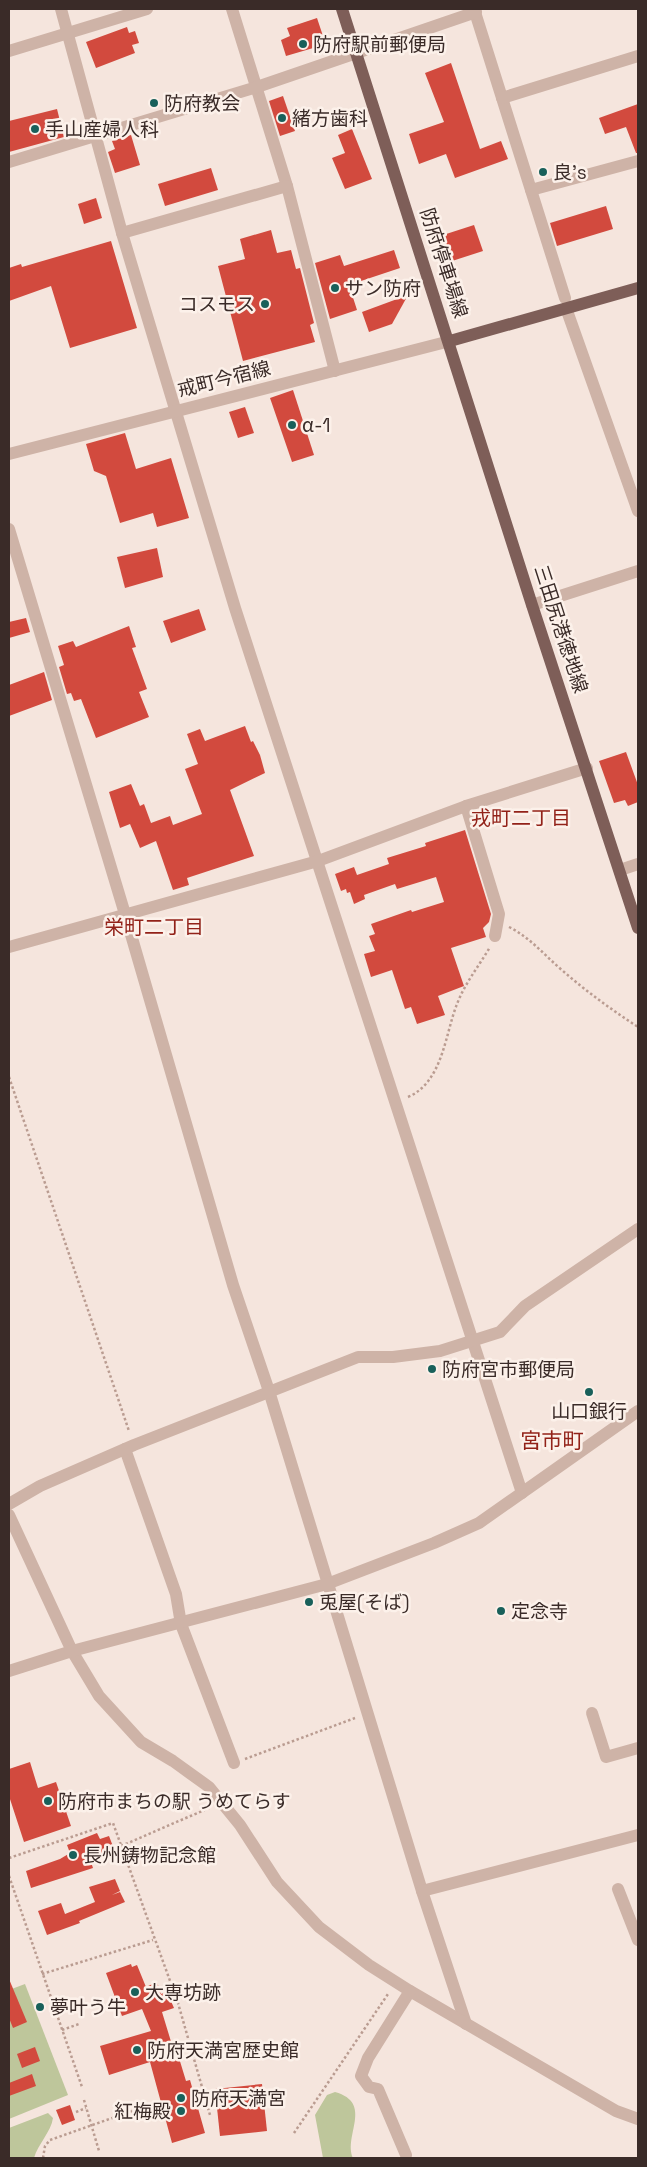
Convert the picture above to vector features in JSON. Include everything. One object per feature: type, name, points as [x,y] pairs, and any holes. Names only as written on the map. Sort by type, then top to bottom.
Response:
[{"type":"main road","name":"防府停車場線","points":[[342,9],[450,342],[566,303],[638,288]]},
{"type":"main road","name":"三田尻港徳地線","points":[[450,342],[532,605],[638,928]]},
{"type":"street","points":[[61,9],[122,233],[235,608],[522,1493]]},
{"type":"street","points":[[9,52],[68,32],[147,9]]},
{"type":"street","points":[[232,9],[287,186],[335,370]]},
{"type":"street","points":[[9,162],[257,88],[475,11],[566,303],[638,511]]},
{"type":"street","points":[[502,98],[638,56]]},
{"type":"street","points":[[531,190],[638,161]]},
{"type":"street","points":[[122,233],[287,186]]},
{"type":"street","name":"戒町今宿線","points":[[9,454],[174,410],[450,342]]},
{"type":"street","points":[[9,529],[125,914],[233,1285],[269,1391],[366,1714],[466,2024]]},
{"type":"street","points":[[532,605],[638,571]]},
{"type":"street","points":[[9,947],[318,861],[466,806],[586,768]]},
{"type":"street","points":[[466,806],[499,914],[495,936]]},
{"type":"street","points":[[620,870],[638,864]]},
{"type":"street","points":[[9,1504],[40,1486],[129,1447],[358,1357],[393,1357],[440,1351],[500,1332],[525,1306],[638,1229]]},
{"type":"street","points":[[9,1671],[72,1651],[181,1624],[327,1584],[443,1539],[479,1523],[638,1411]]},
{"type":"street","points":[[129,1447],[176,1594],[181,1624],[234,1763]]},
{"type":"street","points":[[9,1515],[72,1651],[99,1696],[122,1724],[141,1742],[172,1761],[209,1788],[240,1826],[277,1882],[319,1927],[369,1965],[410,1991],[616,2111],[638,2119]]},
{"type":"street","points":[[592,1713],[606,1757],[638,1748]]},
{"type":"street","points":[[422,1891],[638,1836]]},
{"type":"street","points":[[618,1889],[638,1940]]},
{"type":"street","points":[[406,2155],[378,2089],[369,2087],[361,2076],[368,2058],[410,1991]]},
{"type":"path","points":[[498,922],[540,947],[562,971],[602,1004],[638,1027]]},
{"type":"path","points":[[395,1102],[416,1094],[432,1075],[441,1055],[457,1002],[495,936]]},
{"type":"path","points":[[9,1077],[129,1447]]},
{"type":"path","points":[[234,1763],[366,1714]]},
{"type":"path","points":[[121,1846],[221,1803]]},
{"type":"path","points":[[9,1858],[113,1823],[189,2036],[210,2115]]},
{"type":"path","points":[[9,1876],[82,2087]]},
{"type":"path","points":[[42,1974],[154,1940]]},
{"type":"path","points":[[294,2133],[396,1982]]},
{"type":"path","points":[[62,2030],[78,2024]]},
{"type":"path","points":[[84,2100],[99,2151]]},
{"type":"path","points":[[76,2112],[86,2108]]},
{"type":"path","points":[[43,2158],[45,2146],[50,2140],[132,2111]]},
{"type":"green space","points":[[25,1984],[68,2095],[9,2119],[9,1990]]},
{"type":"green space","points":[[335,2092],[347,2097],[353,2104],[355,2121],[351,2149],[353,2158],[323,2158],[315,2115],[327,2095]]},
{"type":"green space","points":[[48,2113],[53,2118],[52,2123],[34,2158],[9,2158],[9,2128]]},
{"type":"building","points":[[317,18],[324,39],[320,46],[286,56],[281,40],[290,36],[287,28]]},
{"type":"building","points":[[127,27],[129,33],[135,31],[139,43],[132,45],[135,53],[96,68],[86,42]]},
{"type":"building","points":[[451,63],[480,149],[501,141],[508,159],[455,178],[446,154],[419,164],[409,134],[444,122],[425,73]]},
{"type":"building","name":"緒方歯科","points":[[283,96],[295,131],[280,136],[269,101]]},
{"type":"building","points":[[638,104],[638,153],[636,153],[626,127],[605,134],[599,118]]},
{"type":"building","name":"手山産婦人科","points":[[57,109],[64,137],[9,152],[9,121]]},
{"type":"building","points":[[352,129],[372,179],[345,189],[332,158],[345,153],[338,135]]},
{"type":"building","points":[[131,135],[140,165],[115,173],[108,152],[115,149],[112,141]]},
{"type":"building","points":[[211,168],[218,190],[165,206],[158,184]]},
{"type":"building","points":[[96,198],[102,218],[84,224],[78,204]]},
{"type":"building","points":[[606,206],[613,229],[557,246],[550,223]]},
{"type":"building","points":[[474,225],[483,251],[449,262],[440,236]]},
{"type":"building","points":[[271,230],[277,253],[291,250],[296,269],[300,268],[314,323],[310,325],[315,342],[243,361],[218,266],[245,259],[240,239]]},
{"type":"building","points":[[111,241],[137,328],[70,348],[51,286],[9,301],[9,268],[21,264],[22,267]]},
{"type":"building","points":[[394,250],[400,268],[349,285],[357,310],[330,319],[315,263],[340,255],[344,266]]},
{"type":"building","points":[[408,295],[392,324],[369,332],[362,312]]},
{"type":"building","points":[[293,390],[314,455],[292,462],[270,398]]},
{"type":"building","points":[[245,407],[254,433],[238,438],[229,412]]},
{"type":"building","points":[[125,433],[136,469],[171,458],[189,518],[157,527],[153,513],[120,523],[106,476],[94,471],[86,444]]},
{"type":"building","points":[[157,548],[163,577],[125,588],[117,557]]},
{"type":"building","points":[[199,609],[206,630],[171,643],[163,621]]},
{"type":"building","points":[[26,618],[30,632],[9,638],[9,622]]},
{"type":"building","points":[[129,626],[136,647],[132,648],[147,689],[139,692],[149,717],[96,738],[81,699],[74,701],[71,693],[67,694],[59,667],[64,665],[58,646],[73,641],[76,647]]},
{"type":"building","points":[[44,672],[52,700],[9,716],[9,685]]},
{"type":"building","points":[[245,726],[251,742],[253,741],[260,755],[265,773],[230,790],[254,856],[187,878],[189,885],[173,890],[156,841],[140,848],[130,824],[120,828],[109,792],[131,784],[140,806],[144,804],[151,823],[170,816],[173,825],[202,814],[185,769],[198,764],[187,734],[200,729],[205,741]]},
{"type":"building","points":[[626,752],[638,785],[638,802],[628,806],[625,800],[614,803],[599,761]]},
{"type":"building","points":[[465,830],[491,914],[489,922],[483,928],[486,937],[451,948],[464,986],[438,996],[445,1015],[417,1024],[411,1007],[405,1009],[392,970],[371,977],[364,954],[375,951],[369,936],[375,934],[371,924],[411,910],[412,912],[444,902],[436,877],[397,889],[395,884],[364,895],[365,899],[354,904],[350,892],[347,893],[346,889],[341,891],[335,874],[354,867],[357,875],[389,864],[387,858],[426,846],[425,843]]},
{"type":"building","name":"防府市まちの駅 うめてらす","points":[[30,1762],[38,1788],[56,1782],[71,1826],[24,1842],[9,1796],[9,1769]]},
{"type":"building","points":[[97,1833],[100,1839],[109,1836],[114,1849],[90,1859],[93,1868],[31,1888],[26,1871],[60,1859],[70,1853],[67,1845]]},
{"type":"building","points":[[115,1879],[120,1891],[112,1895],[120,1892],[125,1902],[79,1921],[80,1923],[47,1935],[38,1911],[61,1903],[65,1914],[95,1902],[89,1887]]},
{"type":"building","points":[[131,1964],[132,1967],[137,1965],[146,1987],[157,1982],[161,1994],[167,1992],[174,2008],[162,2012],[176,2058],[179,2058],[186,2081],[190,2080],[205,2133],[172,2143],[150,2062],[109,2075],[100,2046],[151,2031],[142,2009],[122,2016],[106,1973]]},
{"type":"building","points":[[9,1979],[27,2022],[13,2028],[9,2018]]},
{"type":"building","points":[[35,2047],[40,2061],[22,2068],[17,2054]]},
{"type":"building","points":[[32,2074],[36,2086],[9,2096],[9,2083]]},
{"type":"building","points":[[262,2084],[267,2131],[220,2136],[215,2089]]},
{"type":"building","points":[[70,2105],[75,2120],[62,2125],[56,2110]]},
{"type":"place","name":"防府駅前郵便局","points":[[303,44]]},
{"type":"place","name":"防府教会","points":[[154,103]]},
{"type":"place","name":"緒方歯科","points":[[282,118]]},
{"type":"place","name":"手山産婦人科","points":[[35,129]]},
{"type":"place","name":"良's","points":[[543,172]]},
{"type":"place","name":"サン防府","points":[[335,288]]},
{"type":"place","name":"コスモス","points":[[265,304]]},
{"type":"place","name":"α-1","points":[[292,425]]},
{"type":"place","name":"防府宮市郵便局","points":[[432,1369]]},
{"type":"place","name":"山口銀行","points":[[589,1392]]},
{"type":"place","name":"兎屋(そば)","points":[[309,1602]]},
{"type":"place","name":"定念寺","points":[[501,1611]]},
{"type":"place","name":"防府市まちの駅 うめてらす","points":[[48,1801]]},
{"type":"place","name":"長州鋳物記念館","points":[[73,1855]]},
{"type":"place","name":"大専坊跡","points":[[135,1992]]},
{"type":"place","name":"夢叶う牛","points":[[40,2007]]},
{"type":"place","name":"防府天満宮歴史館","points":[[137,2050]]},
{"type":"place","name":"防府天満宮","points":[[181,2098]]},
{"type":"place","name":"紅梅殿","points":[[181,2111]]},
{"type":"district","name":"戎町二丁目","points":[[521,818]]},
{"type":"district","name":"栄町二丁目","points":[[154,927]]},
{"type":"district","name":"宮市町","points":[[552,1440]]}]
